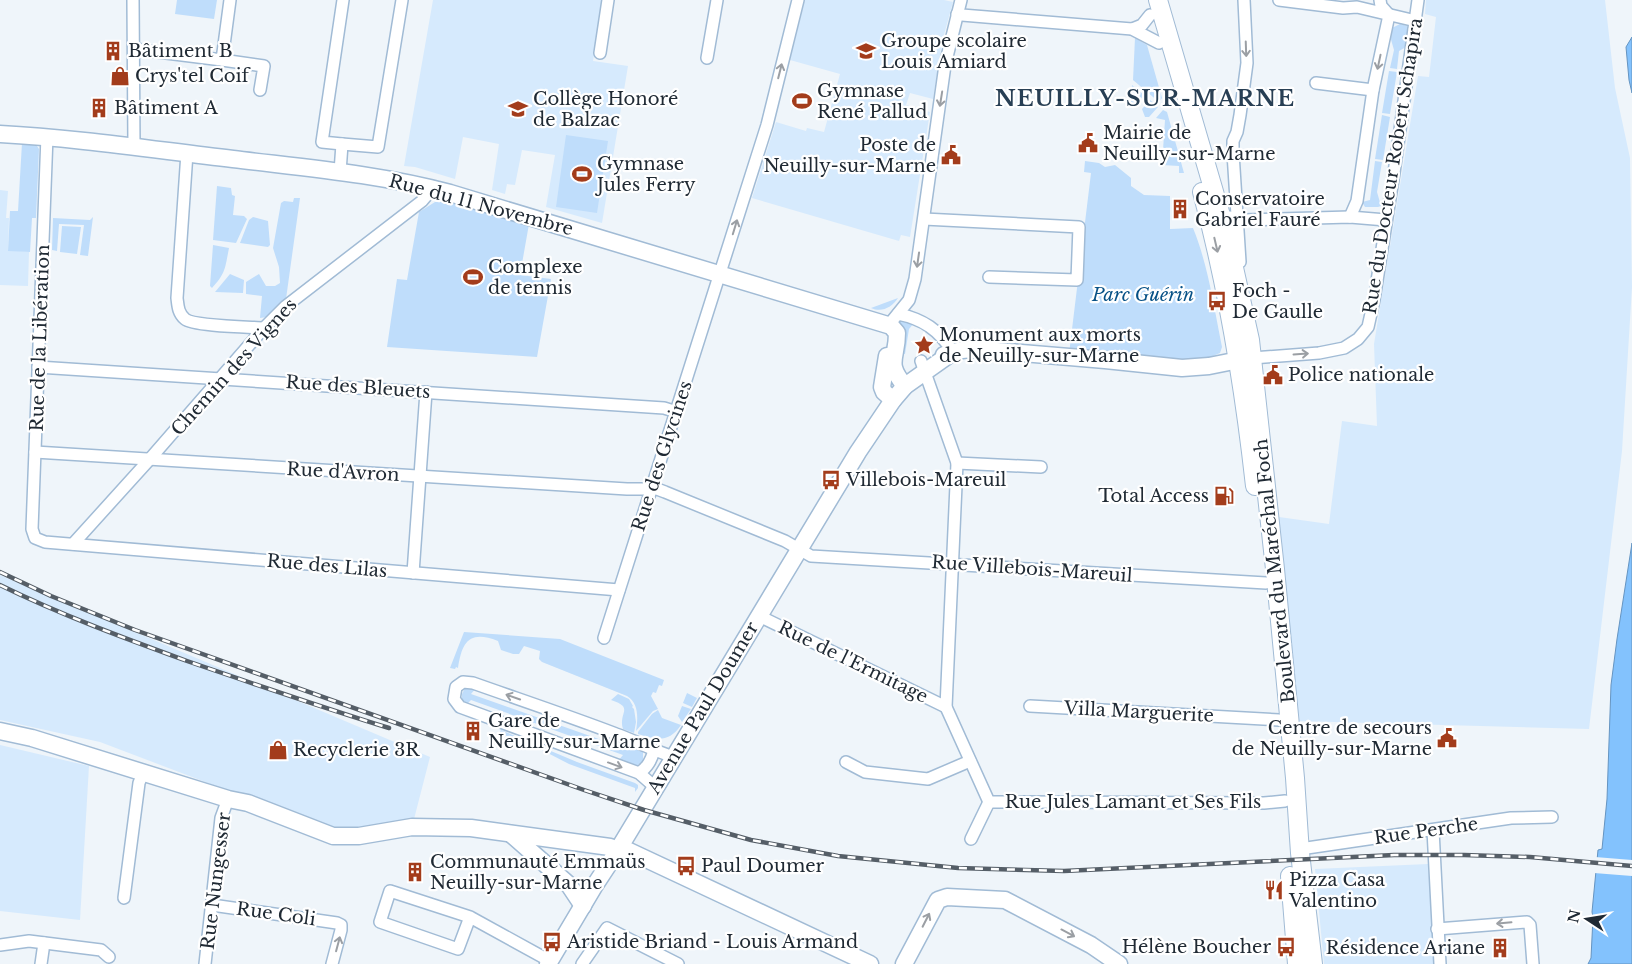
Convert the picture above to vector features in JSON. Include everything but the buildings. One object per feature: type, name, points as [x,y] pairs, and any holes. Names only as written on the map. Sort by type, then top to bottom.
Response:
[{"type":"main road","points":[[1151,5],[1222,218],[1239,289],[1241,360]]},
{"type":"main road","points":[[1151,5],[1158,43],[1222,218],[1229,305],[1241,360]]},
{"type":"main road","name":"Rue du 11 Novembre","points":[[0,134],[47,136],[134,146],[410,182],[721,274],[894,320]]},
{"type":"main road","points":[[894,320],[898,333],[893,366],[894,372],[902,383]]},
{"type":"main road","points":[[890,397],[882,387],[894,320]]},
{"type":"main road","name":"Avenue Paul Doumer","points":[[549,963],[858,452],[871,422],[910,371],[953,352],[973,349],[1182,368],[1241,360]]},
{"type":"main road","name":"Boulevard du Maréchal Foch","points":[[1241,360],[1261,433],[1290,717],[1300,849],[1313,964]]},
{"type":"main road","name":"Boulevard du Maréchal Foch","points":[[1241,360],[1279,720],[1297,964]]},
{"type":"main road","points":[[0,731],[32,738],[228,799],[244,811],[313,838],[336,844],[360,845],[414,835],[430,829],[471,828],[610,847],[639,864],[854,964]]},
{"type":"main road","points":[[511,834],[569,885],[583,906]]},
{"type":"main road","points":[[618,850],[629,851],[641,856],[870,964]]},
{"type":"main road","points":[[569,885],[595,885]]},
{"type":"main road","points":[[904,964],[938,900],[947,897],[1005,900],[1091,945],[1119,964]]},
{"type":"main road","points":[[1294,925],[1306,964]]},
{"type":"street","points":[[133,0],[134,146]]},
{"type":"street","points":[[222,60],[230,0]]},
{"type":"street","points":[[343,0],[322,142],[378,148],[402,0]]},
{"type":"street","points":[[600,53],[608,0]]},
{"type":"street","points":[[707,58],[718,0]]},
{"type":"street","name":"Rue des Glycines","points":[[604,638],[767,125],[798,0]]},
{"type":"street","points":[[894,320],[911,295],[946,65],[961,0]]},
{"type":"street","points":[[1244,0],[1247,63],[1222,218],[1243,220],[1350,217],[1386,220]]},
{"type":"street","points":[[1279,0],[1343,8],[1357,7],[1416,21]]},
{"type":"street","points":[[1380,0],[1381,6],[1389,15]]},
{"type":"street","name":"Rue du Docteur Robert Schapira","points":[[1241,360],[1335,350],[1352,344],[1364,333],[1372,309],[1418,0]]},
{"type":"street","points":[[1132,29],[1142,25],[1151,5]]},
{"type":"street","points":[[957,14],[1132,29],[1158,43]]},
{"type":"street","points":[[1350,217],[1357,201],[1373,90],[1389,15]]},
{"type":"street","points":[[134,49],[264,66],[260,90]]},
{"type":"street","points":[[1316,83],[1373,90]]},
{"type":"street","name":"Rue de la Libération","points":[[35,538],[32,529],[47,136]]},
{"type":"street","points":[[340,172],[342,144]]},
{"type":"street","points":[[187,154],[178,298],[179,312],[187,321],[264,328]]},
{"type":"street","name":"Chemin des Vignes","points":[[73,544],[221,379],[264,328],[286,306],[422,201],[433,188]]},
{"type":"street","points":[[924,219],[1079,227],[1077,280],[989,277]]},
{"type":"street","points":[[894,320],[919,320],[944,337],[953,352]]},
{"type":"street","name":"Rue Jules Lamant et Ses Fils","points":[[922,365],[957,463],[946,707],[989,802],[1285,801]]},
{"type":"street","name":"Rue des Bleuets","points":[[38,367],[664,408],[677,412]]},
{"type":"street","points":[[413,573],[426,392]]},
{"type":"street","name":"Rue d'Avron","points":[[35,452],[651,489],[665,492],[785,541],[799,549]]},
{"type":"street","points":[[957,463],[1041,467]]},
{"type":"street","name":"Rue des Lilas","points":[[35,538],[45,542],[619,590]]},
{"type":"street","name":"Rue Villebois-Mareuil","points":[[799,549],[811,556],[1266,584]]},
{"type":"street","name":"Rue de l'Ermitage","points":[[759,616],[946,707]]},
{"type":"street","points":[[655,787],[639,773],[460,707],[454,699],[456,687],[463,682],[473,683],[625,737],[654,751],[674,757]]},
{"type":"street","name":"Villa Marguerite","points":[[1030,706],[1279,720]]},
{"type":"street","points":[[639,773],[648,765],[654,751]]},
{"type":"street","points":[[846,762],[865,772],[928,780],[970,761]]},
{"type":"street","points":[[124,898],[139,784],[143,773]]},
{"type":"street","name":"Rue Nungesser","points":[[205,964],[221,818],[228,799]]},
{"type":"street","points":[[971,839],[989,802]]},
{"type":"street","name":"Rue Perche","points":[[1300,849],[1511,818],[1552,817]]},
{"type":"street","points":[[1433,830],[1440,964]]},
{"type":"street","points":[[470,917],[458,949],[380,922],[390,891],[470,917],[549,963]]},
{"type":"street","name":"Rue Coli","points":[[212,905],[337,923],[341,925],[341,930],[332,964]]},
{"type":"street","points":[[1437,929],[1527,922],[1530,925],[1533,964]]},
{"type":"street","points":[[582,964],[606,928],[678,964]]},
{"type":"street","points":[[0,945],[29,941],[101,950],[109,957]]},
{"type":"street","points":[[41,964],[44,943]]},
{"type":"shaded area","name":"Collège Honoré de Balzac","points":[[433,0],[603,0],[593,61],[628,66],[602,223],[546,207],[555,155],[522,150],[515,185],[507,184],[505,194],[492,190],[499,144],[463,137],[455,179],[415,167],[404,166]]},
{"type":"shaded area","points":[[805,0],[944,0],[953,2],[942,42],[933,99],[910,93],[906,105],[930,112],[910,237],[901,235],[899,241],[752,198],[776,122],[806,131],[807,128],[824,132],[840,74],[790,60]]},
{"type":"shaded area","points":[[1426,0],[1605,0],[1615,88],[1630,158],[1632,287],[1622,451],[1589,729],[1298,721],[1279,517],[1329,524],[1342,421],[1377,426],[1374,344],[1418,76],[1429,77],[1436,17],[1425,14]]},
{"type":"shaded area","points":[[0,190],[8,191],[6,218],[9,218],[8,250],[29,252],[28,286],[0,285]]},
{"type":"shaded area","points":[[0,575],[430,757],[413,823],[329,829],[100,742],[0,720]]},
{"type":"shaded area","points":[[0,745],[89,766],[80,920],[0,911]]},
{"type":"shaded area","points":[[1428,864],[1436,964],[1324,964],[1315,869]]},
{"type":"green space","points":[[177,0],[217,0],[214,19],[175,14]]},
{"type":"green space","points":[[1400,24],[1408,28],[1406,47],[1399,51],[1397,69],[1390,68],[1394,50],[1390,36],[1392,28]]},
{"type":"green space","points":[[1135,38],[1147,45],[1162,98],[1159,102],[1133,80]]},
{"type":"green space","points":[[1389,71],[1397,72],[1390,114],[1382,113]]},
{"type":"green space","points":[[1132,85],[1144,95],[1135,105],[1131,103]]},
{"type":"green space","points":[[1150,100],[1158,107],[1149,117],[1145,117],[1142,109]]},
{"type":"green space","points":[[1163,110],[1167,112],[1184,173],[1179,173],[1179,166],[1162,165],[1165,120],[1156,118]]},
{"type":"green space","points":[[1382,115],[1390,117],[1383,160],[1375,159]]},
{"type":"green space","name":"Gymnase Jules Ferry","points":[[566,135],[608,141],[597,213],[556,207]]},
{"type":"green space","points":[[22,143],[35,143],[39,149],[36,218],[32,218],[30,252],[8,251],[10,211],[18,211]]},
{"type":"green space","name":"Parc Guérin","points":[[1085,161],[1099,163],[1105,167],[1115,165],[1131,178],[1131,186],[1144,195],[1170,196],[1170,229],[1193,228],[1210,286],[1222,347],[1220,353],[1199,362],[1069,354],[1091,173],[1084,172]]},
{"type":"green space","points":[[1375,161],[1382,162],[1377,192],[1381,206],[1365,207],[1362,202],[1370,200]]},
{"type":"green space","points":[[217,186],[231,188],[232,195],[235,196],[233,215],[244,216],[247,219],[236,243],[213,240]]},
{"type":"green space","points":[[294,198],[300,198],[286,299],[267,317],[260,318],[262,296],[246,294],[246,282],[259,274],[266,286],[275,286],[280,283],[279,267],[273,248],[281,203],[284,201],[293,202]]},
{"type":"green space","name":"Complexe de tennis","points":[[446,200],[529,224],[520,275],[551,279],[537,357],[387,347],[397,279],[407,280],[419,212],[435,202]]},
{"type":"green space","points":[[93,217],[88,256],[80,255],[84,225],[59,224],[57,251],[52,250],[53,218],[90,220]]},
{"type":"green space","points":[[253,217],[268,221],[270,245],[268,247],[240,243],[249,220]]},
{"type":"green space","points":[[62,226],[81,227],[77,254],[60,252]]},
{"type":"green space","points":[[213,245],[229,248],[224,270],[212,288],[210,286]]},
{"type":"green space","points":[[230,274],[244,280],[243,293],[215,292]]},
{"type":"green space","points":[[898,298],[886,308],[879,310],[871,308]]},
{"type":"green space","points":[[897,320],[914,323],[909,329],[905,354],[898,353]]},
{"type":"green space","points":[[464,632],[560,639],[664,680],[662,686],[659,685],[656,693],[653,692],[651,696],[658,709],[653,711],[636,731],[636,707],[627,696],[542,662],[539,659],[540,651],[524,646],[519,654],[513,654],[501,650],[498,641],[488,638],[481,637],[469,640],[462,651],[458,668],[450,668]]},
{"type":"green space","points":[[477,687],[471,694],[627,749],[633,743],[643,751],[643,762],[636,766],[618,761],[623,755],[471,700],[465,706],[462,702],[462,694],[465,688]]},
{"type":"green space","points":[[687,693],[697,698],[692,707],[683,703]]},
{"type":"green space","points":[[618,694],[629,699],[633,706],[636,722],[634,733],[623,729],[622,718],[624,708],[611,700]]},
{"type":"green space","points":[[682,706],[691,709],[682,722],[678,716]]},
{"type":"green space","points":[[658,710],[662,718],[681,725],[672,735],[667,737],[656,739],[638,734],[652,714]]},
{"type":"green space","points":[[501,730],[577,762],[635,783],[638,785],[638,788],[635,792],[635,788],[569,764],[538,748],[499,733]]},
{"type":"water","points":[[1632,37],[1632,93],[1626,47]]},
{"type":"water","points":[[1632,543],[1632,964],[1588,964],[1591,958],[1592,912],[1598,850],[1602,849],[1607,799],[1611,685]]},
{"type":"pier","points":[[1595,857],[1632,860],[1632,876],[1594,873]]},
{"type":"railway","points":[[0,572],[51,596],[135,630],[584,790],[644,810],[751,840],[838,856],[958,868],[1064,871],[1394,855],[1530,857],[1632,866]]},
{"type":"railway","points":[[0,585],[116,635],[187,661],[389,728]]},
{"type":"place","name":"Bâtiment B","points":[[113,51]]},
{"type":"place","name":"Groupe scolaire Louis Amiard","points":[[866,51]]},
{"type":"place","name":"Crys'tel Coif","points":[[120,76]]},
{"type":"place","name":"Gymnase René Pallud","points":[[802,101]]},
{"type":"place","name":"Bâtiment A","points":[[99,108]]},
{"type":"place","name":"Collège Honoré de Balzac","points":[[518,109]]},
{"type":"place","name":"Mairie de Neuilly-sur-Marne","points":[[1088,143]]},
{"type":"place","name":"Poste de Neuilly-sur-Marne","points":[[951,155]]},
{"type":"place","name":"Gymnase Jules Ferry","points":[[582,174]]},
{"type":"place","name":"Conservatoire Gabriel Fauré","points":[[1180,209]]},
{"type":"place","name":"Complexe de tennis","points":[[473,277]]},
{"type":"place","name":"Foch - De Gaulle","points":[[1217,301]]},
{"type":"place","name":"Monument aux morts de Neuilly-sur-Marne","points":[[924,345]]},
{"type":"place","name":"Police nationale","points":[[1273,375]]},
{"type":"place","name":"Villebois-Mareuil","points":[[831,480]]},
{"type":"place","name":"Total Access","points":[[1224,496]]},
{"type":"place","name":"Gare de Neuilly-sur-Marne","points":[[473,731]]},
{"type":"place","name":"Centre de secours de Neuilly-sur-Marne","points":[[1447,738]]},
{"type":"place","name":"Recyclerie 3R","points":[[278,750]]},
{"type":"place","name":"Paul Doumer","points":[[686,866]]},
{"type":"place","name":"Communauté Emmaüs Neuilly-sur-Marne","points":[[415,872]]},
{"type":"place","name":"Pizza Casa Valentino","points":[[1274,890]]},
{"type":"place","name":"Aristide Briand - Louis Armand","points":[[552,942]]},
{"type":"place","name":"Hélène Boucher","points":[[1286,947]]},
{"type":"place","name":"Résidence Ariane","points":[[1500,948]]},
{"type":"district","name":"NEUILLY-SUR-MARNE","points":[[1145,98]]}]
